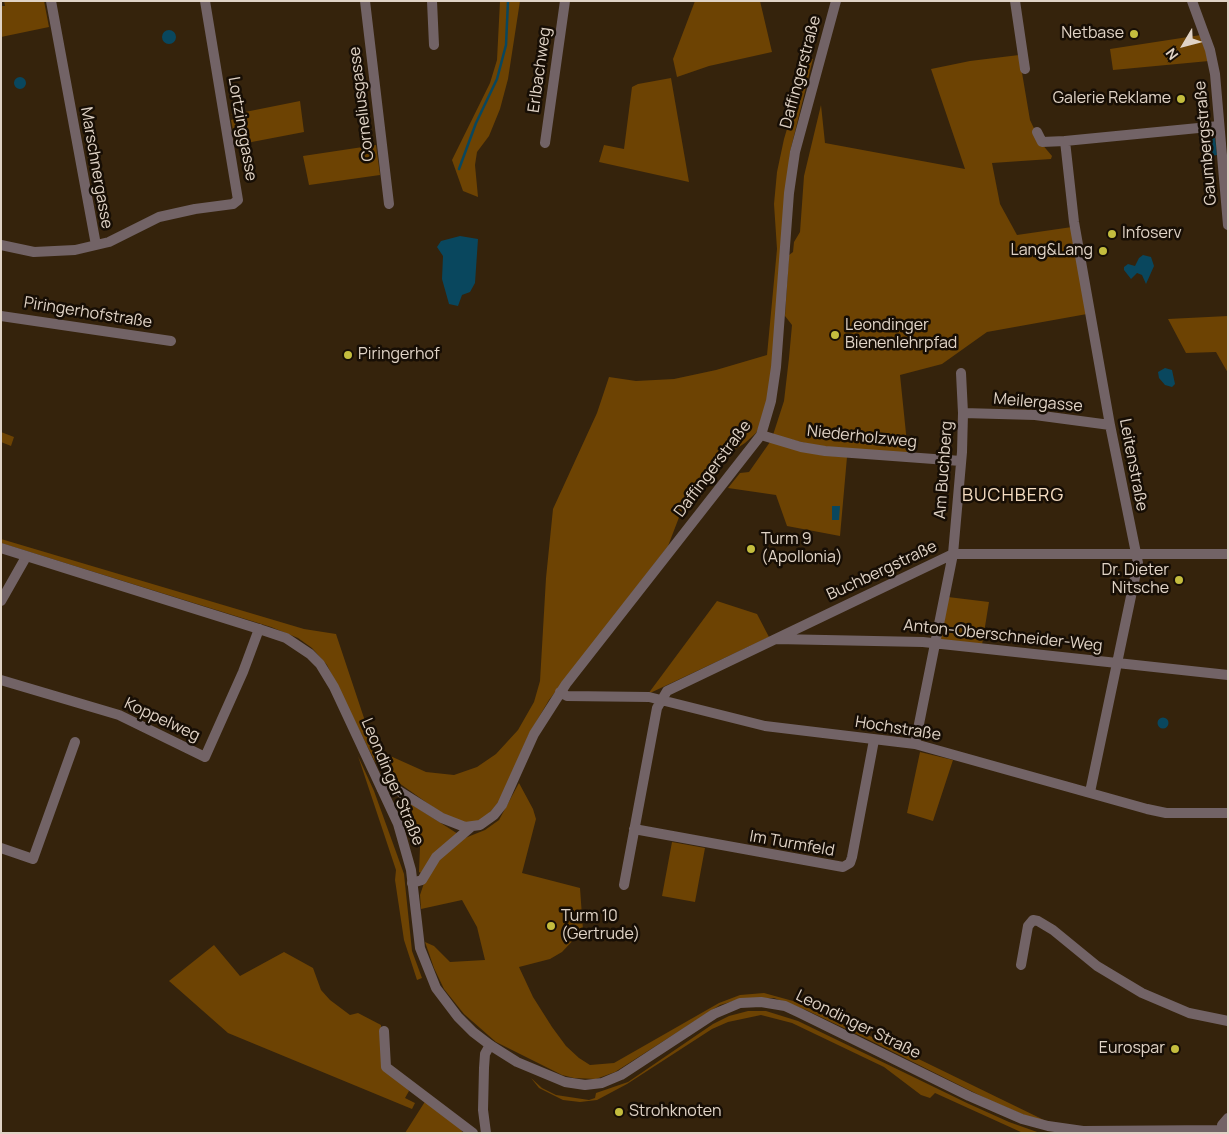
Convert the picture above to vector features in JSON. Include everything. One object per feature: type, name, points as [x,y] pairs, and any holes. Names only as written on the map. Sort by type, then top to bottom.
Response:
[{"type":"street","name":"Marschnergasse","points":[[1,245],[24,251],[49,252],[96,245],[50,1]]},
{"type":"street","name":"Lortzinggasse","points":[[96,245],[115,239],[159,217],[195,208],[233,204],[238,200],[205,1]]},
{"type":"street","name":"Corneliusgasse","points":[[365,1],[389,204]]},
{"type":"street","points":[[432,1],[434,45]]},
{"type":"street","name":"Erlbachweg","points":[[545,143],[565,1]]},
{"type":"street","name":"Daffingerstraße","points":[[412,883],[422,880],[440,853],[471,827],[485,822],[499,810],[534,734],[560,692],[761,435],[771,401],[776,367],[789,192],[795,152],[836,1]]},
{"type":"street","points":[[1015,1],[1025,69]]},
{"type":"street","name":"Gaumbergstraße","points":[[1192,1],[1210,50],[1215,74],[1228,225]]},
{"type":"street","points":[[1036,132],[1042,142],[1219,126]]},
{"type":"street","name":"Leitenstraße","points":[[1065,141],[1074,222],[1110,425],[1138,563],[1090,792]]},
{"type":"street","name":"Piringerhofstraße","points":[[1,316],[171,341]]},
{"type":"street","name":"Am Buchberg","points":[[915,744],[953,554],[963,413],[960,373]]},
{"type":"street","name":"Meilergasse","points":[[963,413],[1035,415],[1110,425]]},
{"type":"street","name":"Niederholzweg","points":[[761,435],[801,447],[825,451],[961,461]]},
{"type":"street","name":"Leondinger Straße","points":[[1,548],[259,629],[298,645],[320,664],[334,688],[404,840],[412,883],[420,948],[429,974],[436,988],[458,1017],[490,1046],[517,1062],[565,1082],[585,1085],[602,1083],[621,1075],[714,1014],[740,1003],[761,1002],[785,1006],[969,1096],[1022,1119],[1039,1124],[1083,1131],[1222,1131],[1228,1118]]},
{"type":"street","name":"Buchbergstraße","points":[[662,699],[667,691],[953,554],[1228,554]]},
{"type":"street","points":[[1,601],[26,556]]},
{"type":"street","name":"Koppelweg","points":[[1,680],[119,715],[205,757],[232,697],[259,629]]},
{"type":"street","name":"Anton-Oberschneider-Weg","points":[[775,639],[870,639],[935,644],[1228,675]]},
{"type":"street","name":"Hochstraße","points":[[560,692],[567,696],[649,697],[766,726],[915,744],[1166,813],[1228,813]]},
{"type":"street","points":[[624,885],[657,708],[662,699]]},
{"type":"street","name":"Im Turmfeld","points":[[634,829],[843,867],[850,863],[852,857],[874,740]]},
{"type":"street","points":[[1,848],[32,859],[75,742]]},
{"type":"street","points":[[382,789],[388,786],[394,788],[452,823],[471,827]]},
{"type":"street","points":[[1021,965],[1028,926],[1033,920],[1038,921],[1053,930],[1097,966],[1142,993],[1189,1013],[1228,1021]]},
{"type":"street","points":[[384,1031],[386,1067],[474,1133]]},
{"type":"street","points":[[486,1133],[484,1068],[485,1054],[490,1046]]},
{"type":"shaded area","points":[[4,1],[44,1],[49,27],[1,37],[1,6],[5,6]]},
{"type":"shaded area","points":[[500,1],[520,1],[508,79],[500,109],[489,136],[477,152],[475,165],[478,197],[463,191],[452,160],[490,83],[497,60]]},
{"type":"shaded area","points":[[695,1],[760,1],[772,52],[709,66],[677,77],[673,59]]},
{"type":"shaded area","points":[[1201,35],[1209,61],[1113,70],[1110,49]]},
{"type":"shaded area","points":[[1019,55],[1030,120],[1041,143],[1052,156],[1051,159],[992,163],[1000,204],[1017,235],[1072,227],[1087,314],[987,332],[942,364],[900,375],[908,453],[825,448],[773,435],[784,401],[792,325],[785,316],[789,255],[793,252],[794,242],[800,232],[804,176],[821,105],[825,143],[965,169],[931,69],[970,61]]},
{"type":"shaded area","points":[[808,58],[813,59],[790,152],[772,374],[766,408],[760,425],[756,433],[745,443],[719,460],[710,469],[683,507],[668,546],[549,700],[529,734],[500,800],[488,815],[478,821],[467,823],[455,820],[437,810],[385,773],[374,760],[327,665],[312,648],[298,638],[271,627],[1,543],[1,539],[304,629],[336,634],[369,733],[388,755],[426,772],[454,775],[477,767],[496,754],[518,730],[534,702],[540,681],[546,578],[553,509],[597,413],[609,377],[636,381],[674,379],[716,370],[767,355],[777,249],[774,204],[777,172],[784,139]]},
{"type":"shaded area","points":[[671,78],[689,182],[599,162],[604,145],[624,149],[632,87],[638,84]]},
{"type":"shaded area","points":[[300,101],[304,132],[236,145],[231,120],[235,119],[234,115],[230,115]]},
{"type":"shaded area","points":[[376,145],[380,175],[309,185],[303,156]]},
{"type":"shaded area","points":[[1228,316],[1228,373],[1216,352],[1186,353],[1168,319]]},
{"type":"shaded area","points":[[1,432],[14,437],[11,446],[1,442]]},
{"type":"shaded area","points":[[770,442],[821,455],[847,457],[840,536],[787,526],[776,495],[728,488],[740,473],[749,472]]},
{"type":"shaded area","points":[[948,597],[989,602],[982,645],[946,642],[941,639]]},
{"type":"shaded area","points":[[717,601],[757,614],[769,637],[648,694]]},
{"type":"shaded area","points":[[920,752],[953,760],[933,821],[907,813]]},
{"type":"shaded area","points":[[358,756],[374,791],[404,874],[412,951],[422,978],[417,980],[404,940],[395,880],[396,870]]},
{"type":"shaded area","points":[[519,783],[533,809],[536,819],[522,873],[580,888],[583,930],[562,952],[550,959],[519,967],[533,997],[552,1027],[566,1046],[579,1058],[590,1065],[614,1063],[719,1003],[740,995],[764,993],[793,1001],[896,1048],[1046,1121],[1029,1117],[989,1100],[806,1010],[774,998],[744,998],[720,1005],[615,1072],[596,1079],[574,1078],[562,1075],[496,1042],[464,1014],[444,989],[425,942],[434,946],[450,962],[485,960],[477,927],[462,900],[421,909],[420,895],[424,883],[439,858],[465,838],[485,830],[499,820]]},
{"type":"shaded area","points":[[400,797],[458,834],[421,873],[419,872],[420,847]]},
{"type":"shaded area","points":[[672,842],[705,848],[695,902],[662,896]]},
{"type":"shaded area","points":[[214,945],[240,976],[284,952],[313,968],[321,990],[330,1000],[350,1015],[358,1013],[381,1025],[381,1054],[409,1091],[405,1098],[415,1103],[412,1109],[228,1033],[169,981]]},
{"type":"shaded area","points":[[748,1011],[766,1011],[798,1021],[969,1104],[1009,1122],[1040,1133],[1023,1133],[935,1093],[930,1098],[921,1095],[884,1067],[792,1023],[761,1015],[728,1022],[712,1029],[627,1084],[597,1100],[580,1102],[563,1100],[539,1088],[531,1078],[542,1088],[556,1095],[589,1100],[595,1098],[596,1093],[628,1082],[713,1024],[729,1016]]},
{"type":"shaded area","points":[[426,1100],[459,1126],[463,1133],[405,1133]]},
{"type":"water","points":[[169,30],[174,32],[176,37],[174,42],[169,44],[164,42],[162,37],[164,32]]},
{"type":"water","points":[[20,77],[26,83],[20,89],[14,83]]},
{"type":"water","points":[[1208,138],[1215,138],[1217,155],[1211,156]]},
{"type":"water","points":[[460,236],[478,239],[475,283],[470,292],[462,295],[458,306],[449,304],[442,279],[443,256],[437,247],[441,241]]},
{"type":"water","points":[[1143,255],[1151,257],[1154,266],[1146,284],[1142,275],[1137,273],[1131,279],[1124,270],[1124,267],[1128,264],[1135,266]]},
{"type":"water","points":[[1165,368],[1172,370],[1175,384],[1172,387],[1165,385],[1159,378],[1158,372]]},
{"type":"water","points":[[832,506],[840,506],[839,520],[832,520]]},
{"type":"water","points":[[1163,717],[1169,723],[1163,729],[1157,723]]},
{"type":"waterway","points":[[459,169],[476,123],[497,79],[506,45],[508,1]]},
{"type":"place","name":"Netbase","points":[[1134,34]]},
{"type":"place","name":"Galerie Reklame","points":[[1181,99]]},
{"type":"place","name":"Infoserv","points":[[1112,234]]},
{"type":"place","name":"Lang&Lang","points":[[1103,251]]},
{"type":"place","name":"Leondinger Bienenlehrpfad","points":[[835,335]]},
{"type":"place","name":"Piringerhof","points":[[348,355]]},
{"type":"place","name":"Turm 9 (Apollonia)","points":[[751,549]]},
{"type":"place","name":"Dr. Dieter Nitsche","points":[[1179,580]]},
{"type":"place","name":"Turm 10 (Gertrude)","points":[[551,926]]},
{"type":"place","name":"Eurospar","points":[[1175,1049]]},
{"type":"place","name":"Strohknoten","points":[[619,1112]]},
{"type":"district","name":"BUCHBERG","points":[[1013,496]]}]
